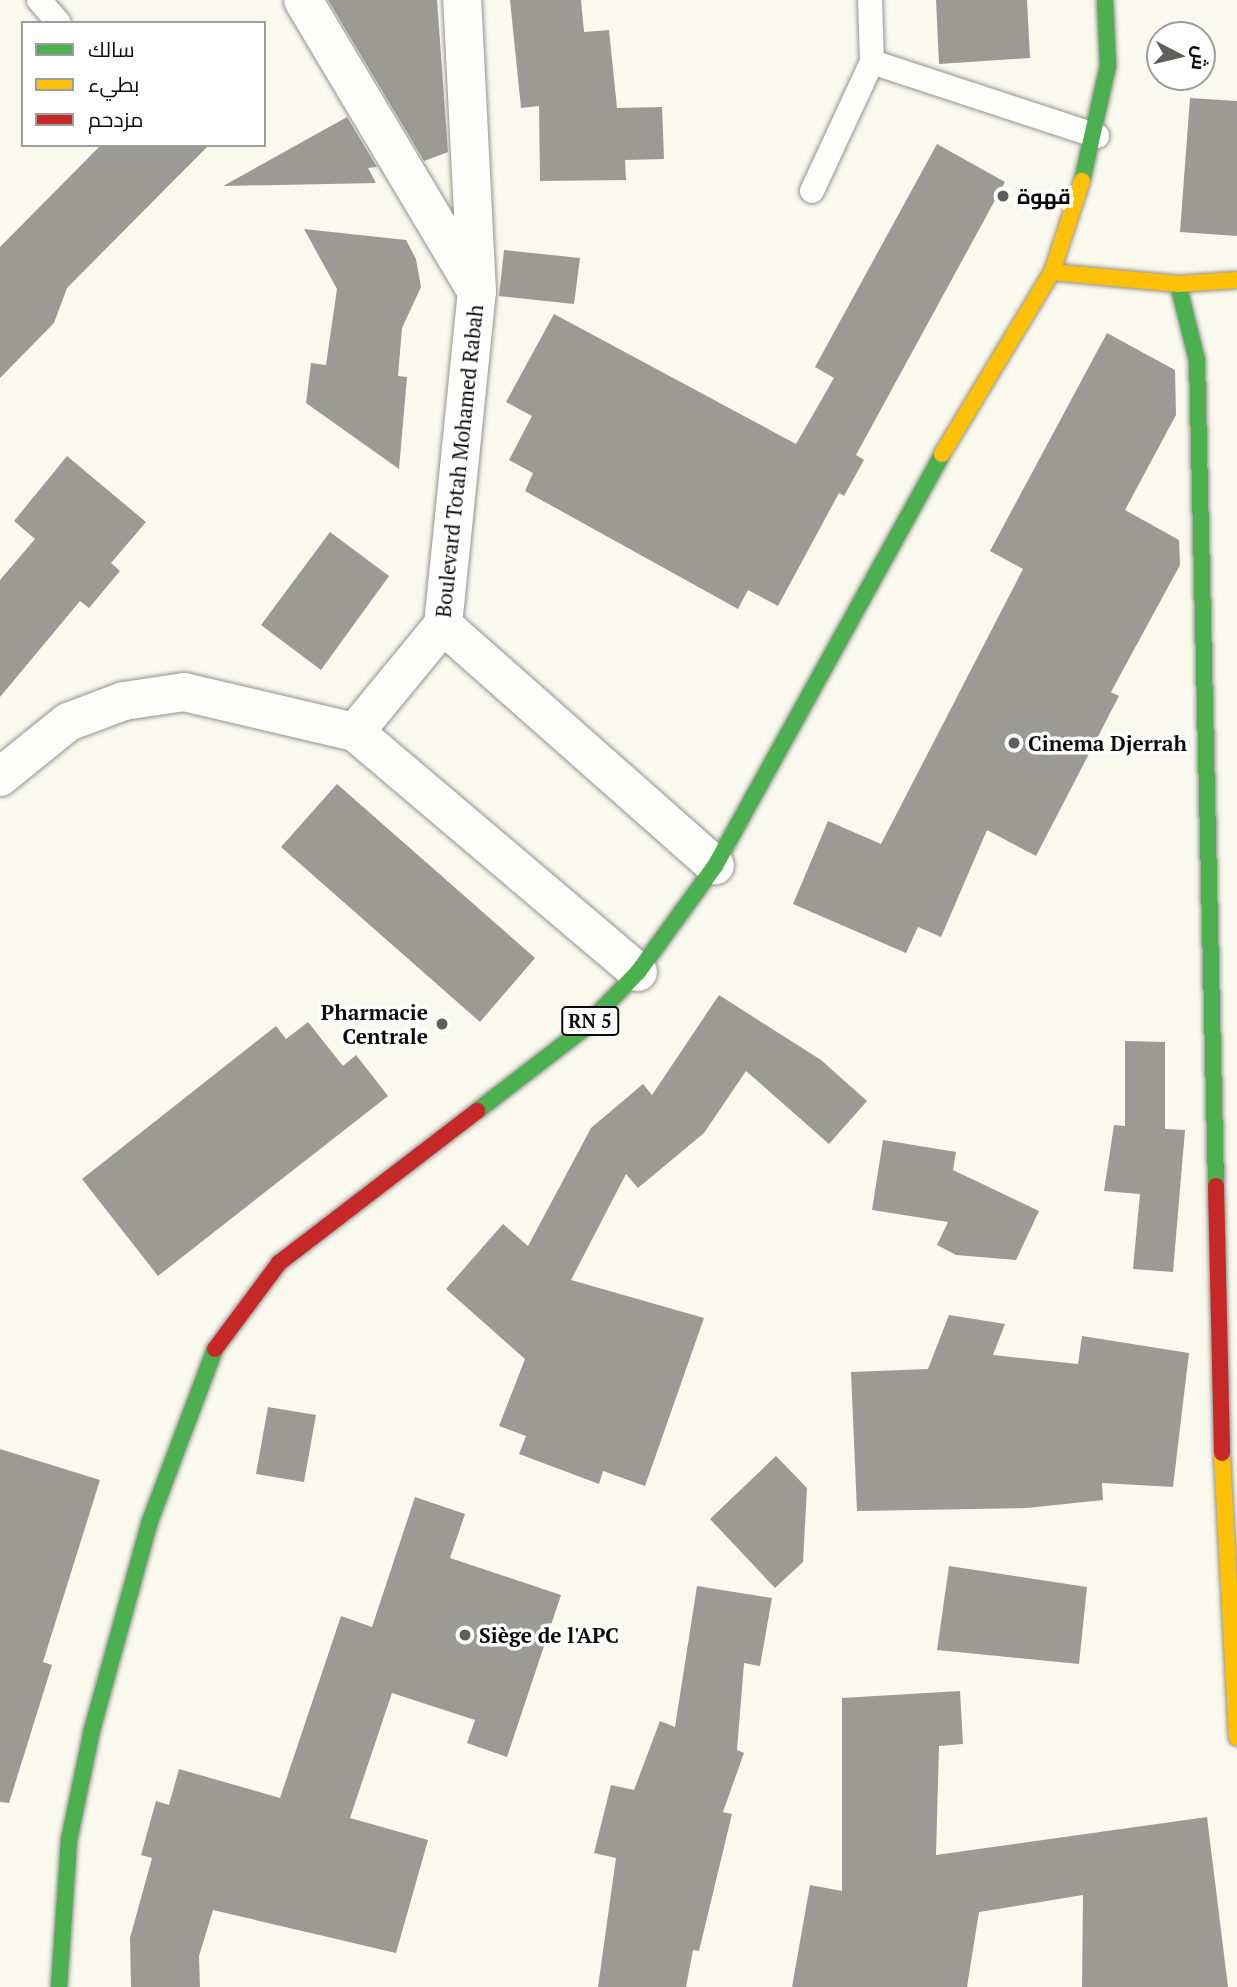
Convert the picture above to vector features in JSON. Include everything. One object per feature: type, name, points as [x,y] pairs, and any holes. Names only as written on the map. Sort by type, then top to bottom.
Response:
[{"type":"main road","name":"RN 5","points":[[59,1987],[69,1840],[92,1730],[150,1521],[218,1340],[279,1263],[581,1031],[638,972],[715,866],[992,364],[1052,272],[1097,136],[1108,66],[1105,0]]},
{"type":"main road","points":[[1052,272],[1178,284],[1237,280]]},
{"type":"main road","points":[[1178,284],[1197,360],[1224,1554],[1237,1738]]},
{"type":"street","points":[[303,0],[477,292]]},
{"type":"street","name":"Boulevard Totah Mohamed Rabah","points":[[355,732],[443,625],[477,292],[462,0]]},
{"type":"street","points":[[443,625],[715,866]]},
{"type":"street","points":[[0,777],[68,722],[124,701],[184,692],[355,732],[638,972]]},
{"type":"lane","points":[[39,0],[57,21]]},
{"type":"lane","points":[[812,191],[872,62],[870,0]]},
{"type":"lane","points":[[872,62],[1097,136]]},
{"type":"building","points":[[328,0],[437,0],[448,152],[424,161]]},
{"type":"building","points":[[510,0],[581,0],[584,32],[609,30],[617,108],[662,107],[664,159],[625,160],[626,180],[540,181],[539,106],[521,108]]},
{"type":"building","points":[[936,0],[1027,0],[1030,58],[939,64]]},
{"type":"building","points":[[1190,98],[1237,101],[1237,236],[1180,232]]},
{"type":"building","points":[[347,117],[377,167],[368,168],[376,183],[223,186]]},
{"type":"building","points":[[937,144],[1005,182],[856,455],[864,460],[844,496],[839,493],[778,606],[748,590],[738,609],[525,491],[533,473],[509,460],[532,416],[506,402],[554,314],[796,444],[834,378],[815,367]]},
{"type":"building","points":[[99,147],[207,147],[67,288],[54,323],[0,378],[0,247]]},
{"type":"building","points":[[304,229],[406,240],[416,259],[421,287],[402,328],[398,376],[407,377],[399,469],[306,403],[311,363],[326,365],[337,289]]},
{"type":"building","points":[[504,250],[580,258],[574,304],[499,296]]},
{"type":"building","points":[[1107,333],[1175,370],[1176,415],[1125,510],[1179,540],[1180,565],[1111,692],[1119,696],[1036,856],[987,830],[941,937],[918,927],[906,953],[793,904],[828,821],[881,844],[1023,569],[990,551]]},
{"type":"building","points":[[67,456],[146,522],[111,563],[120,571],[89,608],[80,601],[0,697],[0,580],[35,539],[14,521]]},
{"type":"building","points":[[330,532],[389,576],[321,670],[261,625]]},
{"type":"building","points":[[337,784],[535,958],[480,1022],[281,847]]},
{"type":"building","points":[[719,995],[821,1060],[867,1101],[829,1144],[746,1071],[704,1133],[638,1188],[626,1174],[571,1280],[704,1318],[645,1486],[603,1471],[599,1484],[519,1454],[526,1436],[499,1426],[525,1359],[446,1289],[503,1224],[528,1246],[591,1128],[643,1084],[652,1095]]},
{"type":"building","points":[[308,1022],[343,1066],[356,1055],[388,1096],[158,1276],[82,1179],[276,1026],[286,1039]]},
{"type":"building","points":[[1125,1041],[1165,1042],[1165,1129],[1185,1130],[1173,1272],[1133,1269],[1140,1194],[1104,1191],[1114,1125],[1125,1126]]},
{"type":"building","points":[[883,1140],[956,1152],[953,1170],[1039,1211],[1016,1260],[956,1255],[937,1245],[948,1222],[872,1210]]},
{"type":"building","points":[[949,1315],[1005,1324],[993,1355],[1078,1364],[1082,1336],[1189,1353],[1173,1487],[1102,1483],[1103,1500],[1027,1508],[857,1511],[851,1372],[928,1369]]},
{"type":"building","points":[[268,1407],[316,1415],[304,1482],[256,1474]]},
{"type":"building","points":[[0,1449],[100,1480],[43,1662],[52,1665],[9,1803],[0,1802]]},
{"type":"building","points":[[776,1456],[807,1488],[803,1562],[775,1588],[710,1519]]},
{"type":"building","points":[[415,1497],[465,1514],[450,1558],[561,1595],[507,1757],[467,1743],[475,1720],[392,1693],[350,1818],[428,1840],[396,1953],[213,1910],[199,1956],[200,1987],[131,1987],[130,1938],[152,1858],[141,1855],[156,1801],[169,1805],[179,1769],[280,1798],[341,1616],[372,1627]]},
{"type":"building","points":[[949,1566],[1087,1587],[1079,1664],[937,1650]]},
{"type":"building","points":[[697,1586],[772,1598],[760,1666],[744,1663],[737,1750],[744,1753],[723,1812],[732,1814],[699,1951],[693,1950],[686,1987],[598,1987],[616,1858],[594,1853],[611,1785],[634,1790],[660,1721],[675,1727]]},
{"type":"building","points":[[960,1691],[963,1744],[939,1746],[936,1855],[1207,1817],[1228,1987],[1082,1987],[1083,1895],[979,1912],[967,1987],[792,1987],[810,1885],[842,1891],[842,1698]]},
{"type":"traffic: fast","points":[[1082,181],[1108,66],[1105,0]]},
{"type":"traffic: fast","points":[[1178,284],[1197,360],[1216,1186]]},
{"type":"traffic: fast","points":[[477,1111],[581,1031],[638,972],[715,866],[942,454]]},
{"type":"traffic: fast","points":[[59,1987],[69,1840],[92,1730],[150,1521],[215,1349]]},
{"type":"traffic: slow","points":[[942,454],[1052,272],[1082,181]]},
{"type":"traffic: slow","points":[[1052,272],[1178,284],[1237,280]]},
{"type":"traffic: slow","points":[[1222,1453],[1237,1738]]},
{"type":"traffic: jam","points":[[215,1349],[279,1263],[477,1111]]},
{"type":"traffic: jam","points":[[1216,1186],[1222,1453]]},
{"type":"place","name":"قهوة","points":[[1003,196]]},
{"type":"place","name":"Cinema Djerrah","points":[[1014,743]]},
{"type":"place","name":"Pharmacie Centrale","points":[[442,1024]]},
{"type":"place","name":"Siège de l'APC","points":[[465,1635]]}]
